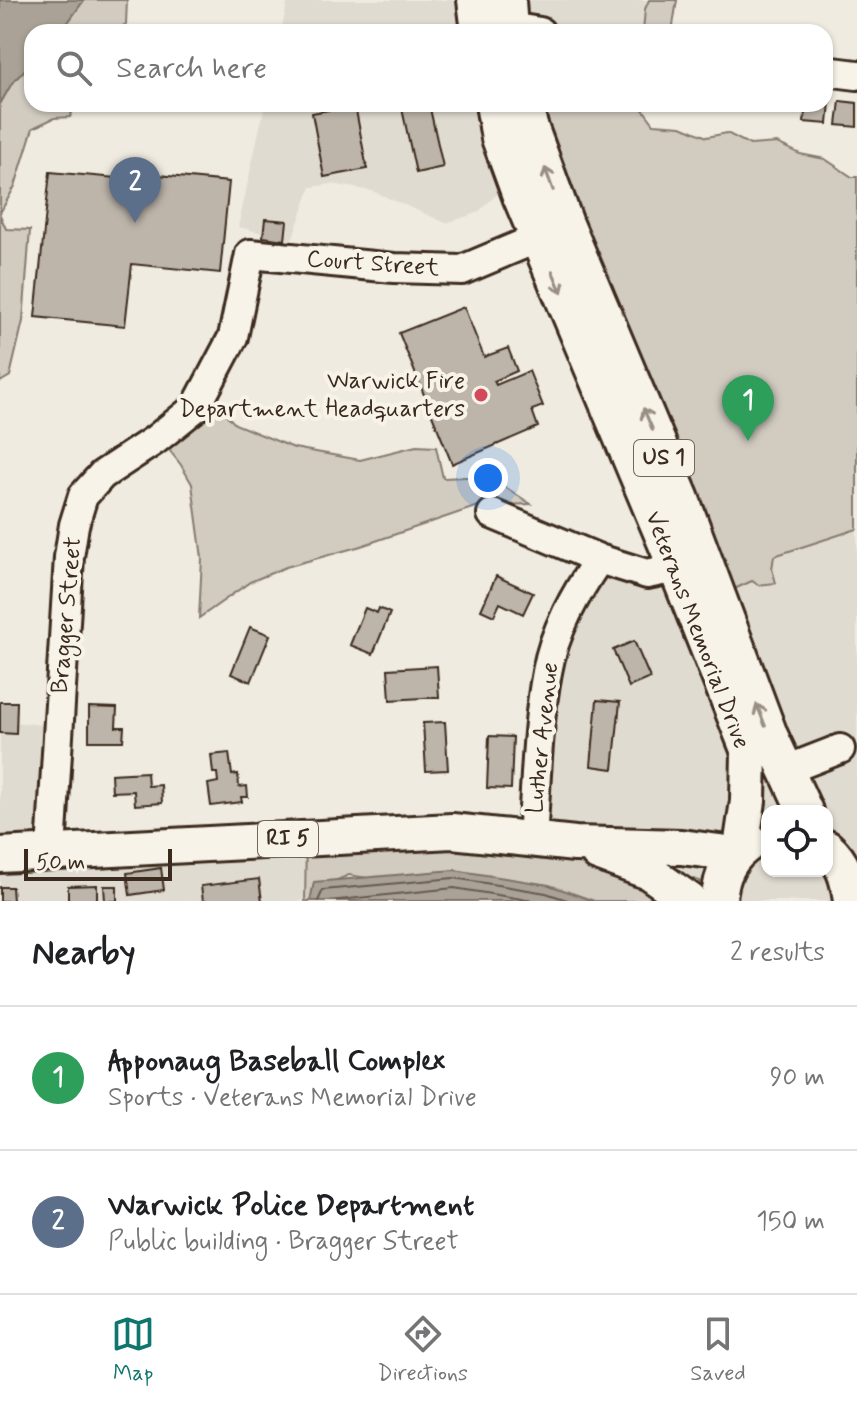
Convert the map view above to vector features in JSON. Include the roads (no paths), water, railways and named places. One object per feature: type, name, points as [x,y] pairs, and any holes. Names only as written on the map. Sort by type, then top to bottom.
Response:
[{"type":"main road","points":[[475,0],[508,24]]},
{"type":"main road","name":"Veterans Memorial Drive","points":[[494,112],[499,138],[538,238],[749,752],[748,846]]},
{"type":"main road","name":"Veterans Memorial Drive","points":[[527,112],[566,224],[681,497],[730,634],[802,805]]},
{"type":"main road","name":"RI 5","points":[[0,855],[452,831],[575,844],[748,846]]},
{"type":"main road","name":"RI 5","points":[[575,844],[649,872],[690,901]]},
{"type":"main road","name":"US 1","points":[[719,901],[719,888],[725,870],[748,846]]},
{"type":"main road","points":[[833,853],[852,887]]},
{"type":"street","points":[[833,72],[857,75]]},
{"type":"street","name":"Court Street","points":[[250,254],[394,268],[462,270],[538,238]]},
{"type":"street","name":"Bragger Street","points":[[51,851],[69,557],[83,496],[102,475],[155,440],[196,407],[233,337],[250,254]]},
{"type":"street","points":[[492,514],[599,559],[647,574],[676,568]]},
{"type":"street","name":"Luther Avenue","points":[[532,839],[547,670],[564,619],[599,559]]},
{"type":"street","points":[[786,770],[840,749]]},
{"type":"water","points":[[0,0],[84,0],[67,24],[24,24],[24,70],[12,83],[0,104]]},
{"type":"water","points":[[454,870],[549,885],[594,901],[310,901],[314,882]]},
{"type":"place","name":"Warwick Police Department","points":[[135,223]]},
{"type":"place","name":"Warwick Fire Department Headquarters","points":[[481,395]]},
{"type":"place","name":"Apponaug Baseball Complex","points":[[748,441]]}]
